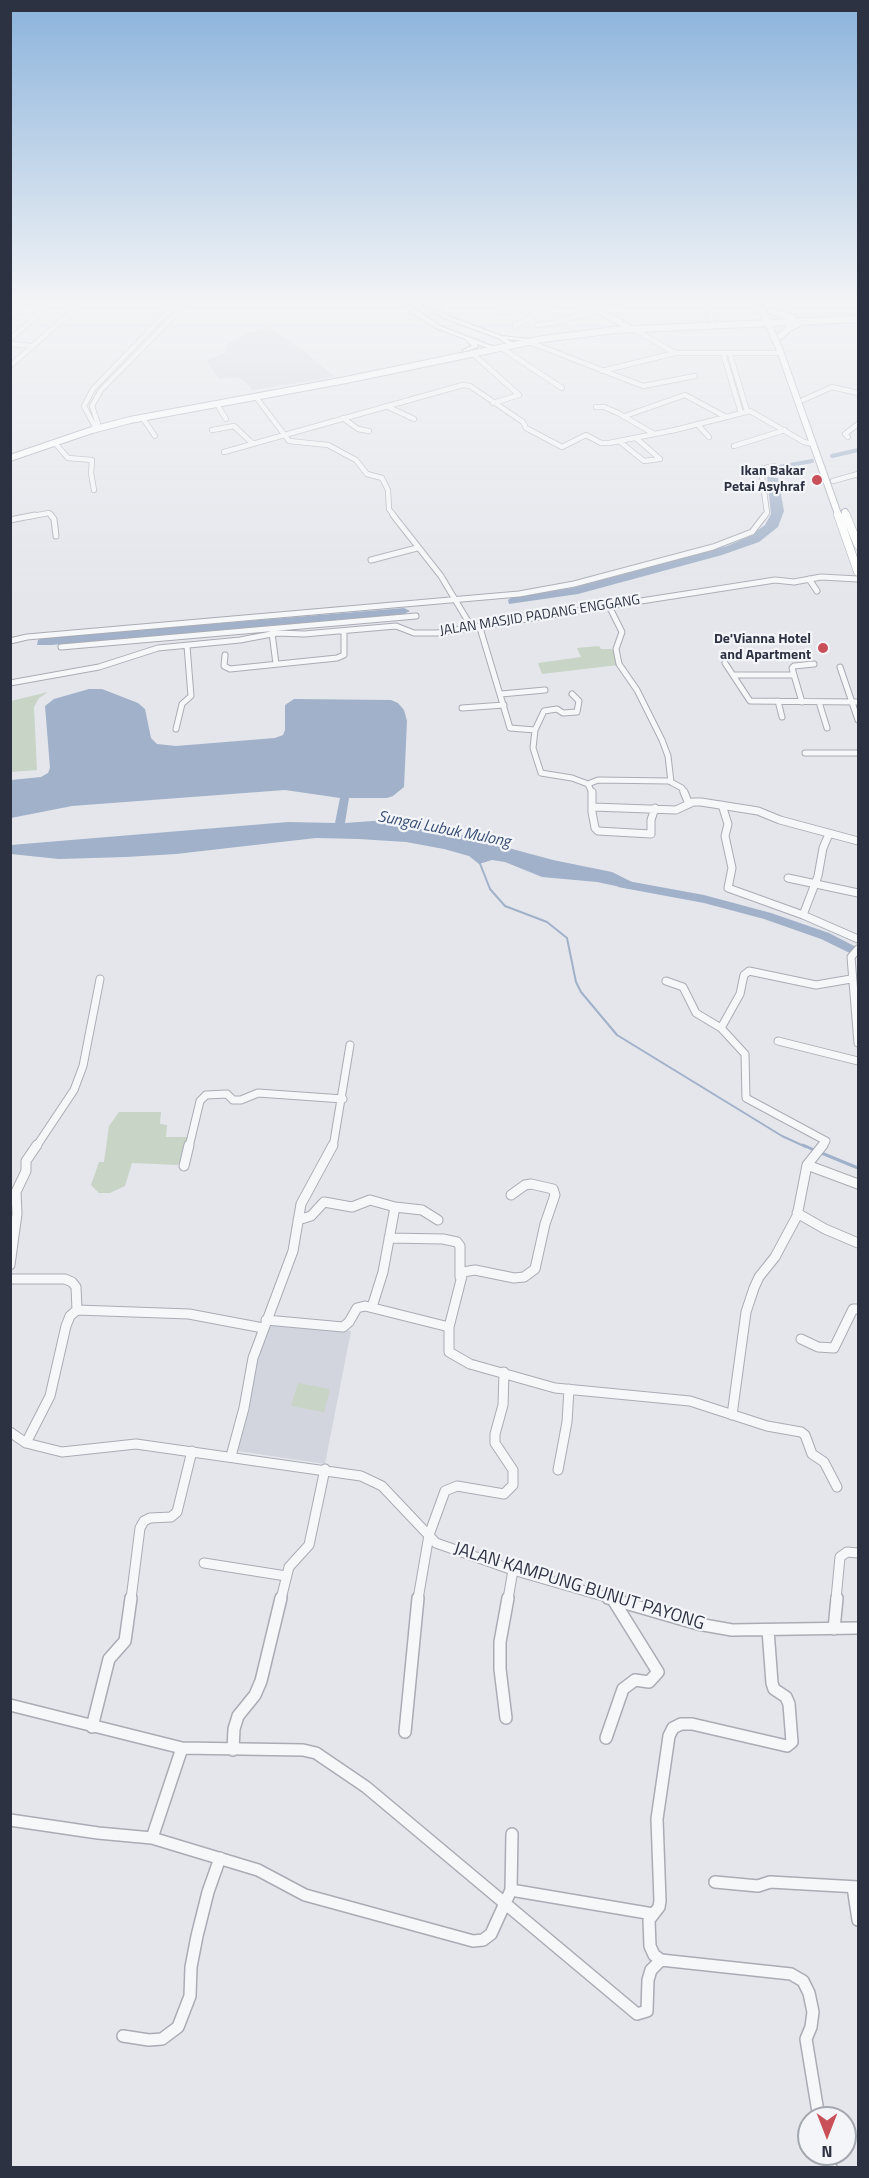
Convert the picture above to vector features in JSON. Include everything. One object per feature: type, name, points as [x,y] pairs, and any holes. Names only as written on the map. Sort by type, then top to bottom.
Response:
[{"type":"main road","points":[[10,457],[95,423],[106,423],[214,403]]},
{"type":"main road","points":[[10,457],[109,424],[225,403]]},
{"type":"main road","points":[[798,403],[858,572]]},
{"type":"main road","points":[[804,403],[833,482],[858,541]]},
{"type":"main road","points":[[843,526],[858,555]]},
{"type":"street","points":[[86,403],[84,409],[95,423]]},
{"type":"street","points":[[93,403],[92,410],[95,423]]},
{"type":"street","points":[[260,403],[283,435],[292,442],[328,445],[356,460],[368,474],[382,478],[388,490],[389,509],[417,548],[435,567],[472,628]]},
{"type":"street","points":[[224,452],[398,403]]},
{"type":"street","points":[[493,403],[523,422],[526,428],[559,447],[566,447],[586,435],[601,442],[619,441],[747,411],[755,411],[804,442],[813,444]]},
{"type":"street","points":[[625,416],[665,403]]},
{"type":"street","points":[[701,403],[726,417]]},
{"type":"street","points":[[738,403],[741,413]]},
{"type":"street","points":[[745,403],[747,411]]},
{"type":"street","points":[[217,404],[226,419]]},
{"type":"street","points":[[386,406],[414,418]]},
{"type":"street","points":[[596,407],[604,407],[625,416],[654,434]]},
{"type":"street","points":[[142,417],[155,436]]},
{"type":"street","points":[[343,418],[358,429],[369,431]]},
{"type":"street","points":[[848,437],[845,434],[858,423]]},
{"type":"street","points":[[697,424],[709,437]]},
{"type":"street","points":[[212,430],[235,426],[252,443]]},
{"type":"street","points":[[734,446],[785,430]]},
{"type":"street","points":[[619,441],[644,461],[660,459],[636,438]]},
{"type":"street","points":[[55,442],[68,458],[92,460],[94,490]]},
{"type":"street","points":[[10,641],[48,635],[519,594],[567,586],[713,547],[746,535],[762,522],[767,513],[761,469],[774,466]]},
{"type":"street","points":[[833,482],[858,475]]},
{"type":"street","points":[[10,520],[49,513],[54,519],[56,536]]},
{"type":"street","points":[[371,560],[417,548]]},
{"type":"street","points":[[810,579],[817,591]]},
{"type":"street","name":"JALAN MASJID PADANG ENGGANG","points":[[10,683],[99,667],[159,648],[246,640],[272,633],[285,632],[299,635],[399,626],[414,633],[480,628],[776,580],[794,582],[810,579],[858,579]]},
{"type":"street","points":[[609,606],[622,632],[616,649],[620,664],[637,690],[662,740],[668,756],[671,782]]},
{"type":"street","points":[[61,647],[416,616]]},
{"type":"street","points":[[480,628],[512,729],[535,730]]},
{"type":"street","points":[[225,655],[224,666],[226,668],[340,658],[344,655],[344,631]]},
{"type":"street","points":[[272,633],[276,664]]},
{"type":"street","points":[[176,729],[182,704],[191,696],[187,646]]},
{"type":"street","points":[[725,663],[748,700],[855,702]]},
{"type":"street","points":[[802,702],[792,668],[814,664]]},
{"type":"street","points":[[840,667],[855,702],[858,720]]},
{"type":"street","points":[[733,675],[794,675]]},
{"type":"street","points":[[501,694],[545,690]]},
{"type":"street","points":[[572,694],[579,701],[577,712],[563,713],[558,709],[544,711],[535,730],[533,748],[541,773],[572,778],[588,784],[606,780],[671,782],[682,788],[689,804]]},
{"type":"street","points":[[778,701],[782,717]]},
{"type":"street","points":[[819,702],[827,728]]},
{"type":"street","points":[[462,708],[504,705]]},
{"type":"street","points":[[805,753],[858,753]]},
{"type":"street","points":[[588,784],[592,790],[595,828],[598,831],[651,834],[651,820],[655,808]]},
{"type":"street","points":[[593,807],[676,810],[701,802],[758,811],[780,820],[858,842]]},
{"type":"street","points":[[723,805],[728,824],[725,836],[732,868],[728,888],[803,915],[858,939]]},
{"type":"street","points":[[803,915],[829,834]]},
{"type":"street","points":[[788,878],[858,893]]},
{"type":"street","points":[[858,949],[851,958],[858,1043]]},
{"type":"street","points":[[851,958],[858,964]]},
{"type":"street","points":[[721,1028],[740,994],[744,975],[749,971],[821,986],[851,979]]},
{"type":"street","points":[[10,1265],[17,1214],[16,1192],[26,1171],[26,1161],[64,1107],[77,1082],[83,1066],[100,979]]},
{"type":"street","points":[[666,981],[683,987],[696,1013],[721,1028],[746,1056],[746,1098],[826,1141],[807,1165],[797,1213],[775,1257],[759,1277],[746,1312],[732,1415]]},
{"type":"street","points":[[778,1041],[858,1061]]},
{"type":"street","points":[[231,1456],[244,1408],[251,1366],[293,1251],[301,1204],[335,1142],[350,1045]]},
{"type":"street","points":[[184,1166],[200,1101],[206,1095],[227,1094],[233,1100],[241,1100],[251,1094],[343,1099]]},
{"type":"street","points":[[807,1165],[858,1184]]},
{"type":"street","points":[[460,1277],[463,1272],[475,1270],[503,1276],[524,1277],[535,1269],[545,1224],[555,1195],[553,1189],[531,1184],[525,1185],[511,1195]]},
{"type":"street","points":[[298,1220],[311,1216],[320,1204],[328,1202],[352,1207],[370,1200],[394,1207],[422,1210],[438,1220]]},
{"type":"street","points":[[372,1307],[383,1272],[394,1207]]},
{"type":"street","points":[[797,1213],[858,1243]]},
{"type":"street","points":[[389,1238],[443,1239],[457,1242],[460,1246],[459,1293],[449,1327],[447,1345],[453,1356],[470,1364],[555,1388],[690,1401],[767,1426],[801,1431],[805,1435],[812,1454],[824,1462],[837,1487]]},
{"type":"street","points":[[10,1279],[65,1279],[72,1282],[76,1287],[77,1310]]},
{"type":"street","points":[[26,1443],[50,1396],[66,1326],[70,1316],[77,1310],[189,1314],[265,1324],[343,1327],[349,1322],[357,1308],[372,1307],[449,1327]]},
{"type":"street","points":[[801,1339],[818,1347],[834,1348],[854,1309],[858,1309]]},
{"type":"street","points":[[405,1732],[418,1596],[429,1535],[445,1491],[457,1486],[504,1494],[513,1485],[513,1470],[495,1443],[495,1434],[503,1405],[504,1372]]},
{"type":"street","points":[[558,1470],[567,1422],[569,1389]]},
{"type":"street","name":"JALAN KAMPUNG BUNUT PAYONG","points":[[10,1432],[26,1443],[62,1452],[136,1444],[325,1469],[372,1480],[391,1494],[436,1543],[513,1570],[698,1624],[732,1630],[858,1628]]},
{"type":"street","points":[[92,1727],[106,1667],[125,1641],[127,1633],[140,1528],[144,1521],[150,1518],[171,1517],[177,1512],[192,1451]]},
{"type":"street","points":[[233,1750],[234,1729],[238,1716],[255,1695],[261,1681],[289,1567],[309,1545],[325,1469]]},
{"type":"street","points":[[834,1629],[840,1557],[847,1552],[858,1553]]},
{"type":"street","points":[[204,1563],[286,1576]]},
{"type":"street","points":[[506,1718],[500,1669],[500,1642],[513,1570]]},
{"type":"street","points":[[606,1738],[623,1689],[635,1680],[648,1682],[655,1678],[658,1672],[612,1598]]},
{"type":"street","points":[[768,1630],[772,1683],[774,1689],[786,1697],[789,1704],[792,1742],[787,1746],[692,1724],[681,1724],[673,1728],[669,1736],[657,1819],[660,1901],[659,1907],[649,1920],[650,1946],[654,1955],[661,1960],[791,1974],[803,1981],[809,1993],[813,2012],[811,2027],[806,2039],[817,2106]]},
{"type":"street","points":[[10,1705],[182,1748],[303,1750],[328,1759],[366,1787],[450,1860],[505,1901],[637,2014],[647,2011],[648,1980],[651,1970],[661,1960]]},
{"type":"street","points":[[152,1838],[182,1748]]},
{"type":"street","points":[[10,1820],[98,1833],[152,1838],[258,1870],[305,1895],[472,1941],[483,1940],[491,1934],[511,1890],[512,1834]]},
{"type":"street","points":[[123,2036],[150,2040],[162,2039],[178,2027],[190,1996],[191,1967],[197,1936],[208,1892],[220,1858]]},
{"type":"street","points":[[715,1882],[758,1886],[765,1886],[771,1882],[856,1887],[858,1920]]},
{"type":"street","points":[[511,1890],[653,1914]]},
{"type":"shaded area","points":[[275,1323],[351,1331],[325,1464],[238,1451],[249,1411],[255,1369],[269,1326]]},
{"type":"green space","points":[[599,646],[601,649],[614,649],[618,665],[542,674],[538,663],[581,657],[577,648]]},
{"type":"green space","points":[[48,692],[39,698],[34,707],[37,770],[11,772],[11,701]]},
{"type":"green space","points":[[119,1112],[161,1112],[160,1124],[167,1125],[166,1137],[189,1137],[187,1148],[178,1165],[132,1163],[125,1186],[110,1193],[99,1193],[91,1185],[99,1162],[104,1162],[109,1126]]},
{"type":"green space","points":[[298,1383],[330,1389],[324,1412],[291,1406]]},
{"type":"water","points":[[767,476],[778,478],[784,511],[778,527],[759,542],[722,555],[578,594],[509,604],[508,600],[512,597],[572,588],[727,546],[748,537],[765,525],[771,514]]},
{"type":"water","points":[[404,608],[410,611],[404,614],[37,645],[38,640],[42,638]]},
{"type":"water","points":[[89,689],[102,689],[138,703],[145,709],[151,738],[157,744],[176,746],[275,738],[283,735],[285,705],[294,699],[391,700],[398,703],[404,710],[407,721],[404,787],[387,798],[349,798],[345,823],[387,820],[399,822],[414,830],[436,827],[553,860],[612,872],[634,883],[637,888],[542,877],[505,862],[492,860],[479,864],[469,856],[444,849],[406,842],[359,839],[316,838],[176,854],[126,857],[59,859],[11,854],[11,845],[288,822],[335,823],[340,798],[285,790],[72,806],[11,818],[11,780],[41,777],[48,773],[50,768],[45,706],[54,699]]},
{"type":"waterway","points":[[832,456],[858,450]]},
{"type":"waterway","points":[[772,476],[774,469],[779,467],[812,461]]},
{"type":"waterway","points":[[479,861],[490,889],[505,906],[547,922],[567,938],[576,982],[581,992],[617,1035],[782,1136],[806,1147]]},
{"type":"waterway","name":"Sungai Lubuk Mulong","points":[[622,884],[704,899],[767,916],[825,936],[858,953]]},
{"type":"waterway","points":[[803,1145],[814,1150]]},
{"type":"waterway","points":[[819,1152],[858,1168]]},
{"type":"place","name":"Ikan Bakar Petai Asyhraf","points":[[817,480]]},
{"type":"place","name":"De'Vianna Hotel and Apartment","points":[[823,648]]}]
